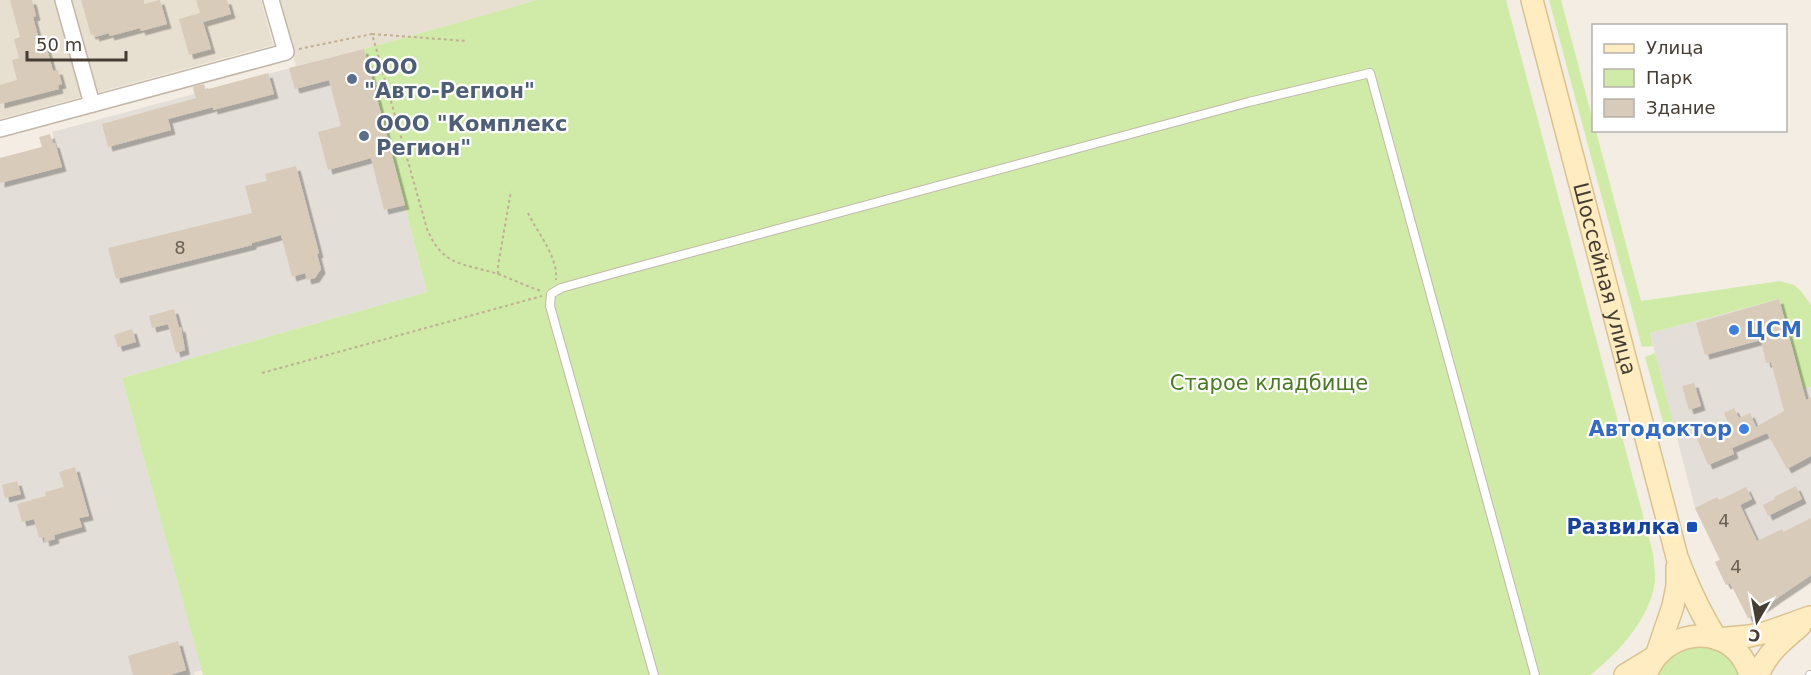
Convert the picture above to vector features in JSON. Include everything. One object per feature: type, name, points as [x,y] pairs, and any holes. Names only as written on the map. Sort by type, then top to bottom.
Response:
[{"type":"main road","name":"Шоссейная улица","points":[[1532,0],[1677,557],[1692,594],[1717,639]]},
{"type":"main road","name":"Шоссейная улица","points":[[1646,675],[1656,656],[1675,600],[1677,557]]},
{"type":"main road","points":[[1717,639],[1759,634],[1811,616]]},
{"type":"main road","points":[[1758,675],[1775,646],[1811,616]]},
{"type":"main road","points":[[1625,675],[1656,656],[1668,645],[1684,637],[1700,635],[1725,643],[1739,655],[1750,675]]},
{"type":"street","points":[[63,0],[92,104]]},
{"type":"street","points":[[0,129],[286,52],[272,0]]},
{"type":"lane","points":[[654,675],[550,306],[550,294],[558,289],[583,282],[1249,102],[1370,73],[1535,675]]},
{"type":"path","points":[[372,34],[431,239],[437,249],[465,266],[498,274],[550,294]]},
{"type":"path","points":[[286,52],[372,34],[466,41]]},
{"type":"path","points":[[498,274],[511,191]]},
{"type":"path","points":[[262,373],[550,294],[557,272],[546,245],[528,213]]},
{"type":"shaded area","points":[[0,0],[261,0],[273,45],[0,119]]},
{"type":"shaded area","points":[[278,0],[537,0],[296,66]]},
{"type":"shaded area","points":[[364,49],[427,292],[122,378],[202,670],[194,672],[195,675],[0,675],[0,158],[55,144],[52,132],[194,94],[193,87],[204,84],[206,90]]},
{"type":"shaded area","points":[[1779,299],[1803,389],[1811,387],[1811,575],[1748,618],[1731,583],[1726,585],[1715,562],[1720,559],[1695,508],[1650,333]]},
{"type":"green space","name":"Старое кладбище","points":[[537,0],[1506,0],[1653,553],[1655,581],[1652,595],[1640,621],[1622,646],[1590,675],[203,675],[122,378],[427,292],[364,49]]},
{"type":"green space","points":[[1549,0],[1561,0],[1592,117],[1592,132],[1596,132],[1641,301],[1780,281],[1794,285],[1811,305],[1811,387],[1803,389],[1779,299],[1650,333],[1653,346],[1642,347]]},
{"type":"green space","points":[[1655,353],[1673,422],[1663,422],[1645,357]]},
{"type":"green space","points":[[1703,643],[1728,654],[1742,675],[1653,675],[1664,656]]},
{"type":"building","points":[[10,0],[32,0],[36,16],[33,17],[40,44],[45,42],[53,71],[58,70],[62,84],[58,85],[59,89],[0,104],[0,85],[17,80],[12,60],[19,58],[14,39],[20,37]]},
{"type":"building","points":[[81,0],[144,0],[144,4],[160,0],[167,24],[141,31],[140,28],[110,36],[109,33],[95,37],[94,34],[91,35]]},
{"type":"building","points":[[196,0],[227,0],[231,14],[203,22],[211,49],[189,55],[179,19],[200,13]]},
{"type":"building","points":[[364,49],[405,205],[384,210],[371,158],[328,170],[318,132],[341,126],[329,80],[295,89],[289,68]]},
{"type":"building","points":[[268,73],[274,94],[168,119],[171,130],[108,147],[102,124],[196,98],[193,87],[204,84],[205,90]]},
{"type":"building","points":[[50,134],[62,167],[0,183],[0,158],[42,147],[39,137]]},
{"type":"building","points":[[296,166],[319,253],[317,254],[321,269],[315,278],[307,280],[305,273],[292,277],[281,235],[252,243],[252,245],[116,279],[108,248],[252,213],[245,186],[267,181],[265,174]]},
{"type":"building","points":[[1779,299],[1806,400],[1811,397],[1811,456],[1787,469],[1767,433],[1732,448],[1734,454],[1708,465],[1696,436],[1728,422],[1724,413],[1734,408],[1739,418],[1750,413],[1756,427],[1784,411],[1771,362],[1766,363],[1761,340],[1705,355],[1696,323]]},
{"type":"building","points":[[174,309],[179,328],[181,327],[185,350],[176,353],[168,324],[152,328],[149,316]]},
{"type":"building","points":[[132,329],[136,342],[118,347],[114,335]]},
{"type":"building","points":[[1694,383],[1701,406],[1689,410],[1682,386]]},
{"type":"building","points":[[75,467],[89,516],[79,518],[82,527],[54,535],[55,539],[45,542],[44,537],[39,538],[34,519],[22,522],[17,504],[46,496],[45,492],[64,487],[59,472]]},
{"type":"building","points":[[17,481],[21,494],[5,498],[2,485]]},
{"type":"building","points":[[1796,486],[1802,499],[1768,516],[1763,505]]},
{"type":"building","points":[[1746,487],[1752,499],[1740,505],[1757,541],[1782,529],[1783,532],[1811,518],[1811,575],[1748,618],[1730,583],[1726,585],[1715,562],[1720,560],[1695,508]]},
{"type":"building","points":[[178,641],[186,670],[170,675],[133,675],[128,656]]},
{"type":"place","name":"ООО \"Авто-Регион\"","points":[[352,79]]},
{"type":"place","name":"ООО \"Комплекс Регион\"","points":[[364,136]]},
{"type":"place","name":"ЦСМ","points":[[1734,330]]},
{"type":"place","name":"Автодоктор","points":[[1744,429]]},
{"type":"place","name":"Развилка","points":[[1692,527]]}]
